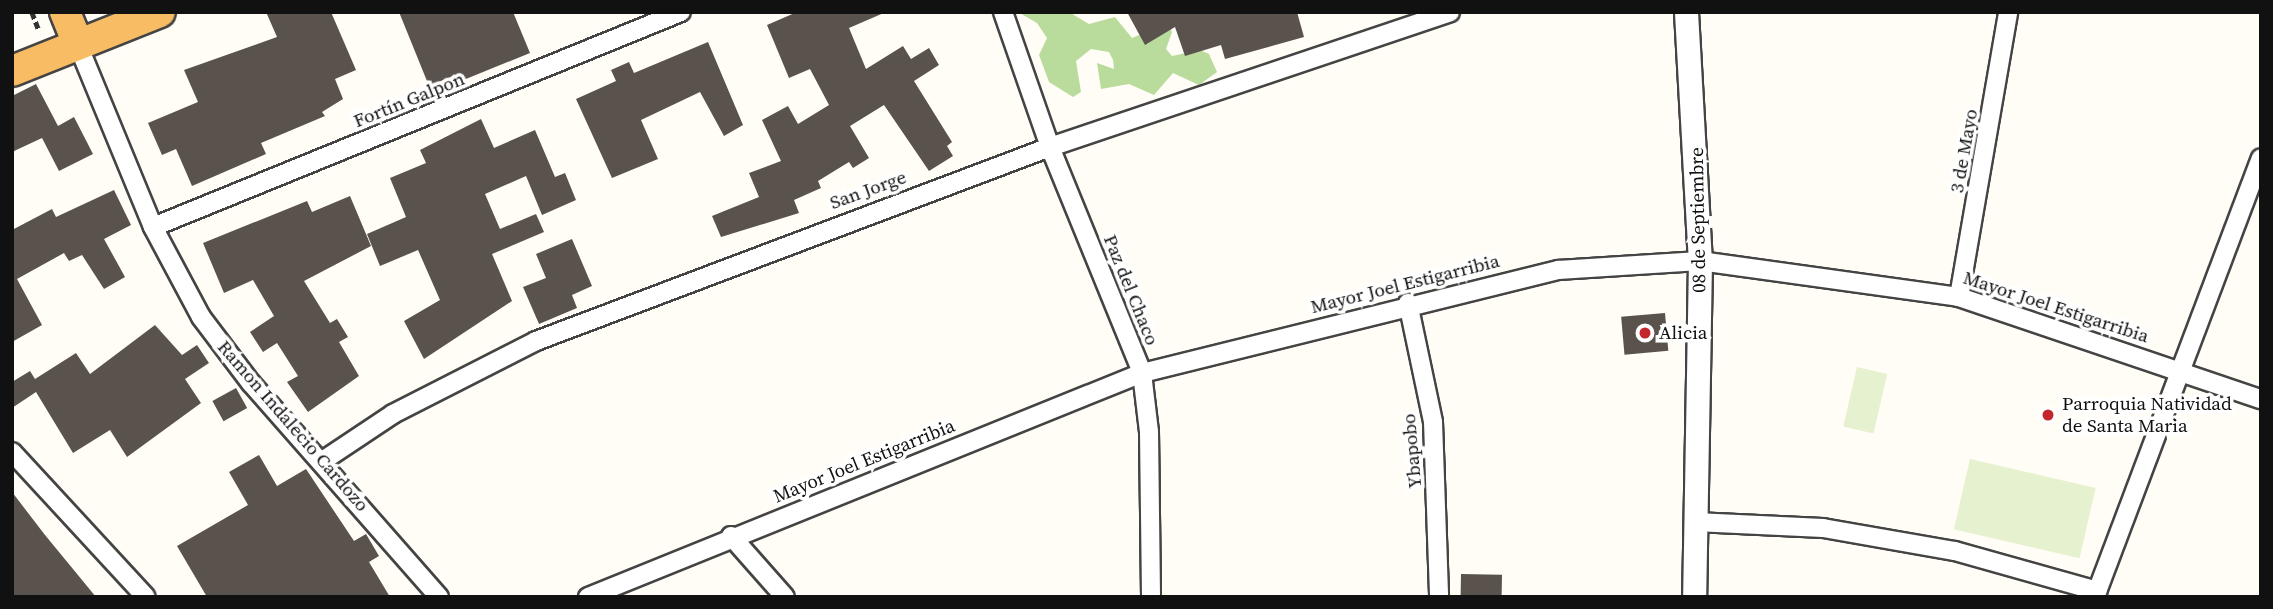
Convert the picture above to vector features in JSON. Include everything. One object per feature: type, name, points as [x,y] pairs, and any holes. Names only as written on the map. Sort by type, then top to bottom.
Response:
[{"type":"highway","points":[[12,71],[71,26],[160,12]]},
{"type":"street","name":"Fortín Galpon","points":[[153,227],[681,12]]},
{"type":"street","name":"Paz del Chaco","points":[[1003,12],[1050,147],[1142,373],[1149,432],[1151,597]]},
{"type":"street","name":"San Jorge","points":[[324,460],[393,414],[536,341],[1050,147],[1450,12]]},
{"type":"street","name":"08 de Septiembre","points":[[1686,12],[1700,261],[1694,597]]},
{"type":"street","name":"3 de Mayo","points":[[1959,297],[2008,12]]},
{"type":"street","name":"Ramon Indalecio Cardozo","points":[[71,26],[153,227],[178,279],[225,351],[324,460],[439,597]]},
{"type":"street","points":[[1695,522],[1823,528],[1955,551],[2096,594],[2261,158]]},
{"type":"street","name":"Mayor Joel Estigarribia","points":[[587,597],[731,536],[1142,373],[1408,303],[1558,270],[1700,261],[1959,297],[2179,369],[2261,399]]},
{"type":"street","name":"Ybapobo","points":[[1408,303],[1433,422],[1438,597]]},
{"type":"street","points":[[12,452],[146,597]]},
{"type":"street","points":[[731,536],[785,597]]},
{"type":"path","points":[[32,12],[39,30]]},
{"type":"green space","points":[[1018,12],[1069,12],[1089,24],[1115,17],[1132,38],[1167,23],[1172,32],[1166,49],[1172,56],[1200,50],[1209,54],[1217,72],[1199,85],[1173,73],[1154,95],[1129,84],[1101,89],[1097,63],[1114,69],[1113,60],[1109,52],[1091,49],[1076,61],[1081,92],[1073,97],[1049,82],[1039,55],[1047,38],[1037,23]]},
{"type":"green space","points":[[1857,367],[1887,374],[1873,433],[1843,426]]},
{"type":"green space","points":[[1970,459],[2096,488],[2079,558],[1954,529]]},
{"type":"building","points":[[266,12],[331,12],[356,70],[335,79],[343,99],[322,112],[325,116],[261,143],[266,154],[192,186],[176,149],[162,155],[148,123],[198,102],[184,70],[277,37]]},
{"type":"building","points":[[399,12],[513,12],[530,53],[456,83],[453,76],[429,86]]},
{"type":"building","points":[[797,12],[886,12],[849,28],[866,69],[903,46],[911,59],[929,48],[939,65],[914,81],[952,142],[947,146],[953,156],[929,171],[884,105],[850,126],[869,158],[853,168],[849,162],[818,181],[821,188],[794,200],[799,213],[721,237],[712,216],[759,197],[749,173],[781,161],[762,120],[788,106],[798,124],[829,105],[810,69],[789,78],[767,25]]},
{"type":"building","points":[[1127,12],[1297,12],[1304,37],[1225,59],[1221,45],[1185,56],[1175,27],[1145,45]]},
{"type":"building","points":[[708,42],[743,125],[724,136],[700,92],[641,120],[658,159],[612,178],[576,99],[616,81],[611,70],[629,62],[634,73]]},
{"type":"building","points":[[36,84],[58,126],[74,117],[93,154],[59,171],[42,138],[12,152],[12,96]]},
{"type":"building","points":[[481,119],[494,148],[535,130],[555,177],[565,173],[576,200],[542,215],[526,176],[485,194],[500,229],[536,214],[544,232],[492,254],[512,301],[424,359],[404,321],[440,300],[418,250],[380,266],[367,234],[406,217],[390,178],[426,163],[420,150]]},
{"type":"building","points":[[114,190],[131,225],[104,239],[125,277],[104,289],[82,255],[69,261],[64,253],[17,279],[42,325],[12,342],[12,230],[52,209],[56,217]]},
{"type":"building","points":[[350,196],[371,246],[304,281],[330,323],[337,319],[348,337],[339,342],[359,376],[308,412],[287,382],[298,376],[277,343],[263,352],[250,332],[274,316],[253,280],[224,293],[203,243],[307,201],[312,212]]},
{"type":"building","points":[[572,239],[592,286],[572,295],[577,308],[539,324],[523,287],[546,278],[536,254]]},
{"type":"building","name":"Alicia","points":[[1665,313],[1668,351],[1624,355],[1621,317]]},
{"type":"building","points":[[155,325],[182,355],[197,345],[209,363],[185,379],[201,403],[127,457],[110,430],[73,453],[36,392],[12,408],[12,382],[30,371],[35,379],[76,353],[90,374]]},
{"type":"building","points":[[236,388],[247,408],[224,421],[212,401]]},
{"type":"building","points":[[259,455],[277,486],[306,469],[354,541],[366,534],[379,556],[369,562],[390,597],[207,597],[177,546],[248,505],[229,472]]},
{"type":"building","points":[[12,492],[45,535],[96,597],[12,597]]},
{"type":"building","points":[[1461,574],[1502,575],[1502,597],[1461,597]]},
{"type":"place","name":"Alicia","points":[[1645,333]]},
{"type":"place","name":"Parroquia Natividad de Santa Maria","points":[[2048,415]]}]
